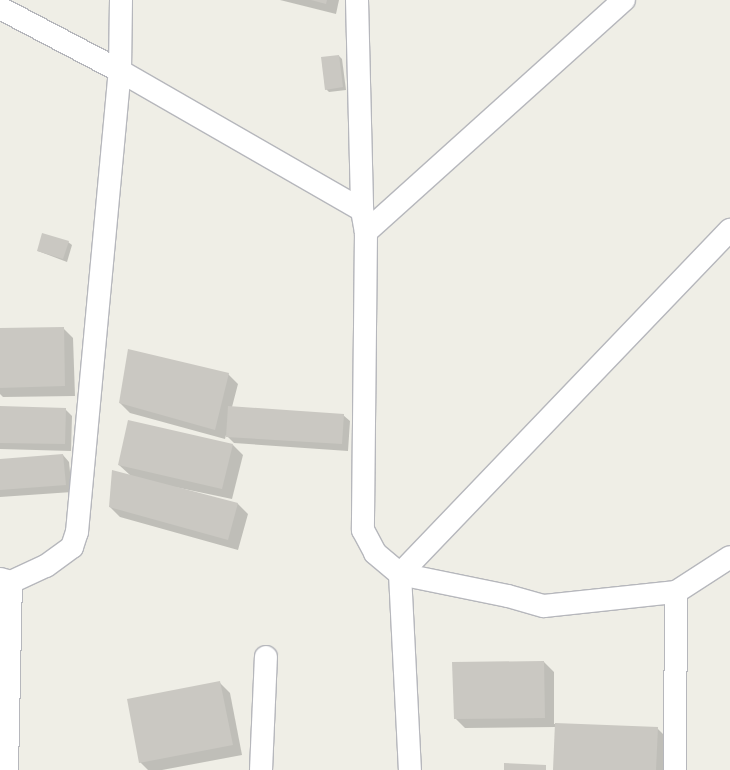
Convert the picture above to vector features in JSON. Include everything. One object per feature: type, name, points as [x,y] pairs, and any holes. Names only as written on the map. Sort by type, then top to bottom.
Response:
[{"type":"street","points":[[7,770],[6,581],[66,553],[72,547],[77,532],[120,71],[122,0]]},
{"type":"street","points":[[357,0],[362,210],[366,232],[363,530],[375,553],[400,574],[508,596],[544,606],[676,592],[730,557]]},
{"type":"street","points":[[366,232],[624,0]]},
{"type":"street","points":[[0,8],[120,71],[362,210]]},
{"type":"street","points":[[410,770],[400,574],[730,230]]},
{"type":"street","points":[[675,770],[676,592]]},
{"type":"street","points":[[261,770],[266,657]]},
{"type":"building","points":[[311,0],[327,0],[326,4]]},
{"type":"building","points":[[339,55],[343,87],[325,90],[321,57]]},
{"type":"building","points":[[42,233],[69,241],[63,259],[37,251]]},
{"type":"building","points":[[64,327],[65,386],[0,388],[0,328]]},
{"type":"building","points":[[128,349],[229,373],[215,430],[119,403]]},
{"type":"building","points":[[0,406],[66,408],[65,444],[0,443]]},
{"type":"building","points":[[228,406],[344,414],[342,444],[226,437]]},
{"type":"building","points":[[128,420],[233,444],[222,489],[118,465]]},
{"type":"building","points":[[63,454],[66,485],[0,490],[0,459]]},
{"type":"building","points":[[112,470],[238,503],[228,540],[109,507]]},
{"type":"building","points":[[544,661],[545,718],[454,719],[452,662]]},
{"type":"building","points":[[220,681],[233,745],[139,763],[127,699]]},
{"type":"building","points":[[555,723],[658,727],[656,770],[553,770]]},
{"type":"building","points":[[504,763],[546,765],[546,770],[504,770]]}]
